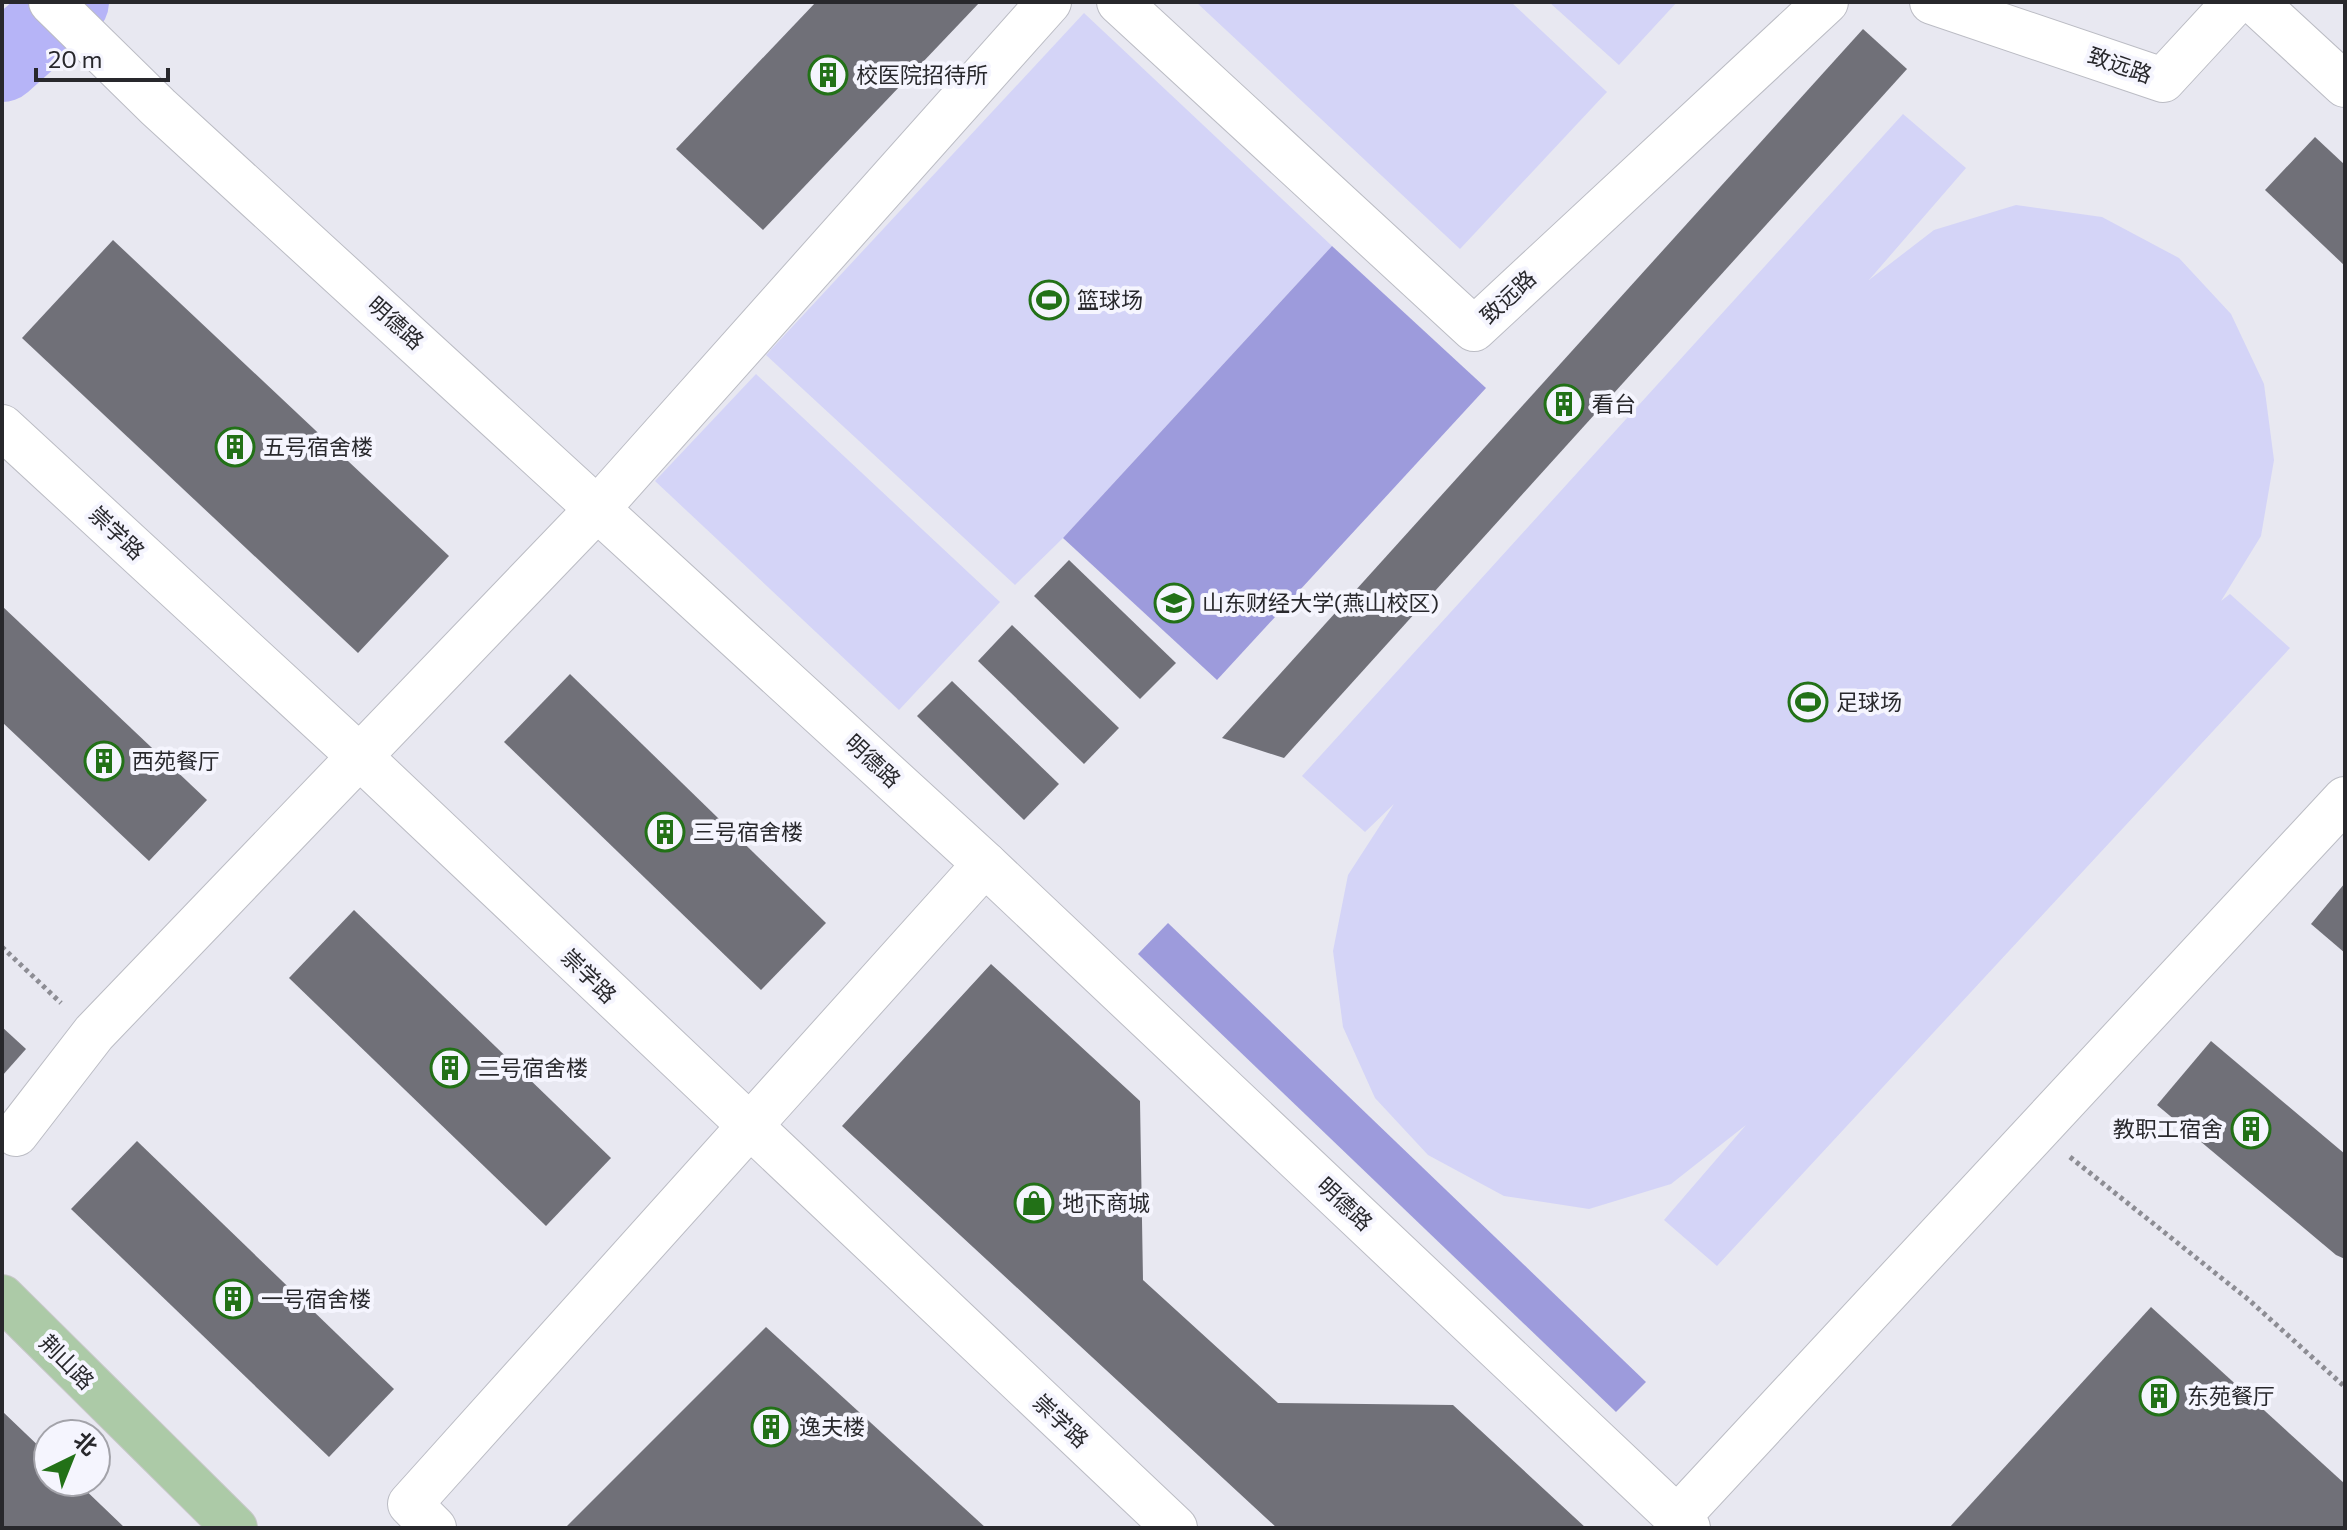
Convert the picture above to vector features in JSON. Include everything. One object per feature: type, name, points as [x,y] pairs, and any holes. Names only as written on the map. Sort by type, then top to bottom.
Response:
[{"type":"main road","name":"荆山路","points":[[2,1297],[235,1528]]},
{"type":"lane","name":"明德路","points":[[51,2],[158,107],[599,507],[985,864],[1682,1523]]},
{"type":"lane","points":[[16,1134],[94,1033],[599,507],[1049,2]]},
{"type":"lane","name":"致远路","points":[[1119,2],[1474,329],[1826,2]]},
{"type":"lane","name":"致远路","points":[[1932,2],[2163,80],[2235,2]]},
{"type":"lane","points":[[2255,2],[2345,85]]},
{"type":"lane","name":"崇学路","points":[[2,427],[358,755],[748,1128],[1175,1528]]},
{"type":"lane","points":[[1682,1523],[2345,799]]},
{"type":"lane","points":[[434,1528],[410,1504],[985,864]]},
{"type":"path","points":[[2,947],[94,1033]]},
{"type":"path","points":[[2038,1131],[2249,1300],[2345,1387]]},
{"type":"shaded area","points":[[1196,2],[1511,2],[1607,92],[1460,249]]},
{"type":"shaded area","points":[[1549,2],[1677,2],[1619,65]]},
{"type":"shaded area","name":"篮球场","points":[[1084,13],[1332,246],[1063,538],[1015,585],[766,355]]},
{"type":"shaded area","points":[[1903,114],[1966,168],[1869,280],[1934,230],[2016,205],[2102,217],[2179,258],[2231,314],[2264,384],[2274,460],[2261,536],[2221,601],[2230,594],[2290,648],[1717,1266],[1664,1220],[1746,1125],[1671,1184],[1589,1209],[1504,1196],[1428,1155],[1375,1098],[1343,1027],[1333,951],[1348,875],[1394,804],[1365,832],[1302,776]]},
{"type":"shaded area","points":[[1332,246],[1486,388],[1217,680],[1063,538]]},
{"type":"shaded area","points":[[756,374],[1000,602],[899,710],[655,481]]},
{"type":"shaded area","points":[[1168,923],[1646,1382],[1616,1412],[1138,954]]},
{"type":"building","name":"校医院招待所","points":[[816,2],[980,2],[763,230],[676,149]]},
{"type":"building","name":"看台","points":[[1863,29],[1907,69],[1284,758],[1222,738]]},
{"type":"building","points":[[2315,137],[2345,165],[2345,266],[2265,190]]},
{"type":"building","name":"五号宿舍楼","points":[[113,240],[449,556],[358,653],[22,338]]},
{"type":"building","points":[[1069,560],[1176,663],[1140,699],[1034,596]]},
{"type":"building","name":"西苑餐厅","points":[[2,606],[207,800],[149,861],[2,722]]},
{"type":"building","points":[[1012,625],[1119,728],[1084,764],[978,661]]},
{"type":"building","name":"三号宿舍楼","points":[[570,674],[826,923],[761,990],[504,742]]},
{"type":"building","points":[[952,681],[1059,784],[1024,820],[917,716]]},
{"type":"building","points":[[2345,883],[2345,953],[2311,924]]},
{"type":"building","name":"二号宿舍楼","points":[[354,910],[611,1158],[546,1226],[289,978]]},
{"type":"building","name":"地下商城","points":[[991,964],[1140,1101],[1143,1280],[1278,1403],[1453,1405],[1586,1528],[1277,1528],[842,1126]]},
{"type":"building","points":[[2,1027],[26,1049],[2,1076]]},
{"type":"building","name":"教职工宿舍","points":[[2211,1041],[2345,1154],[2345,1259],[2336,1255],[2157,1105]]},
{"type":"building","name":"一号宿舍楼","points":[[137,1141],[394,1389],[329,1457],[71,1209]]},
{"type":"building","name":"东苑餐厅","points":[[2151,1307],[2345,1484],[2345,1528],[1949,1528]]},
{"type":"building","name":"逸夫楼","points":[[766,1327],[986,1528],[565,1528]]},
{"type":"building","points":[[2,1411],[32,1440],[32,1498],[94,1498],[125,1528],[2,1528]]},
{"type":"waterway","points":[[2,63],[70,2]]},
{"type":"place","name":"校医院招待所","points":[[828,75]]},
{"type":"place","name":"篮球场","points":[[1049,300]]},
{"type":"place","name":"看台","points":[[1564,404]]},
{"type":"place","name":"五号宿舍楼","points":[[235,447]]},
{"type":"place","name":"山东财经大学(燕山校区)","points":[[1174,603]]},
{"type":"place","name":"足球场","points":[[1808,702]]},
{"type":"place","name":"西苑餐厅","points":[[104,761]]},
{"type":"place","name":"三号宿舍楼","points":[[665,832]]},
{"type":"place","name":"二号宿舍楼","points":[[450,1068]]},
{"type":"place","name":"教职工宿舍","points":[[2251,1129]]},
{"type":"place","name":"地下商城","points":[[1034,1203]]},
{"type":"place","name":"一号宿舍楼","points":[[233,1299]]},
{"type":"place","name":"东苑餐厅","points":[[2159,1396]]},
{"type":"place","name":"逸夫楼","points":[[771,1427]]}]
